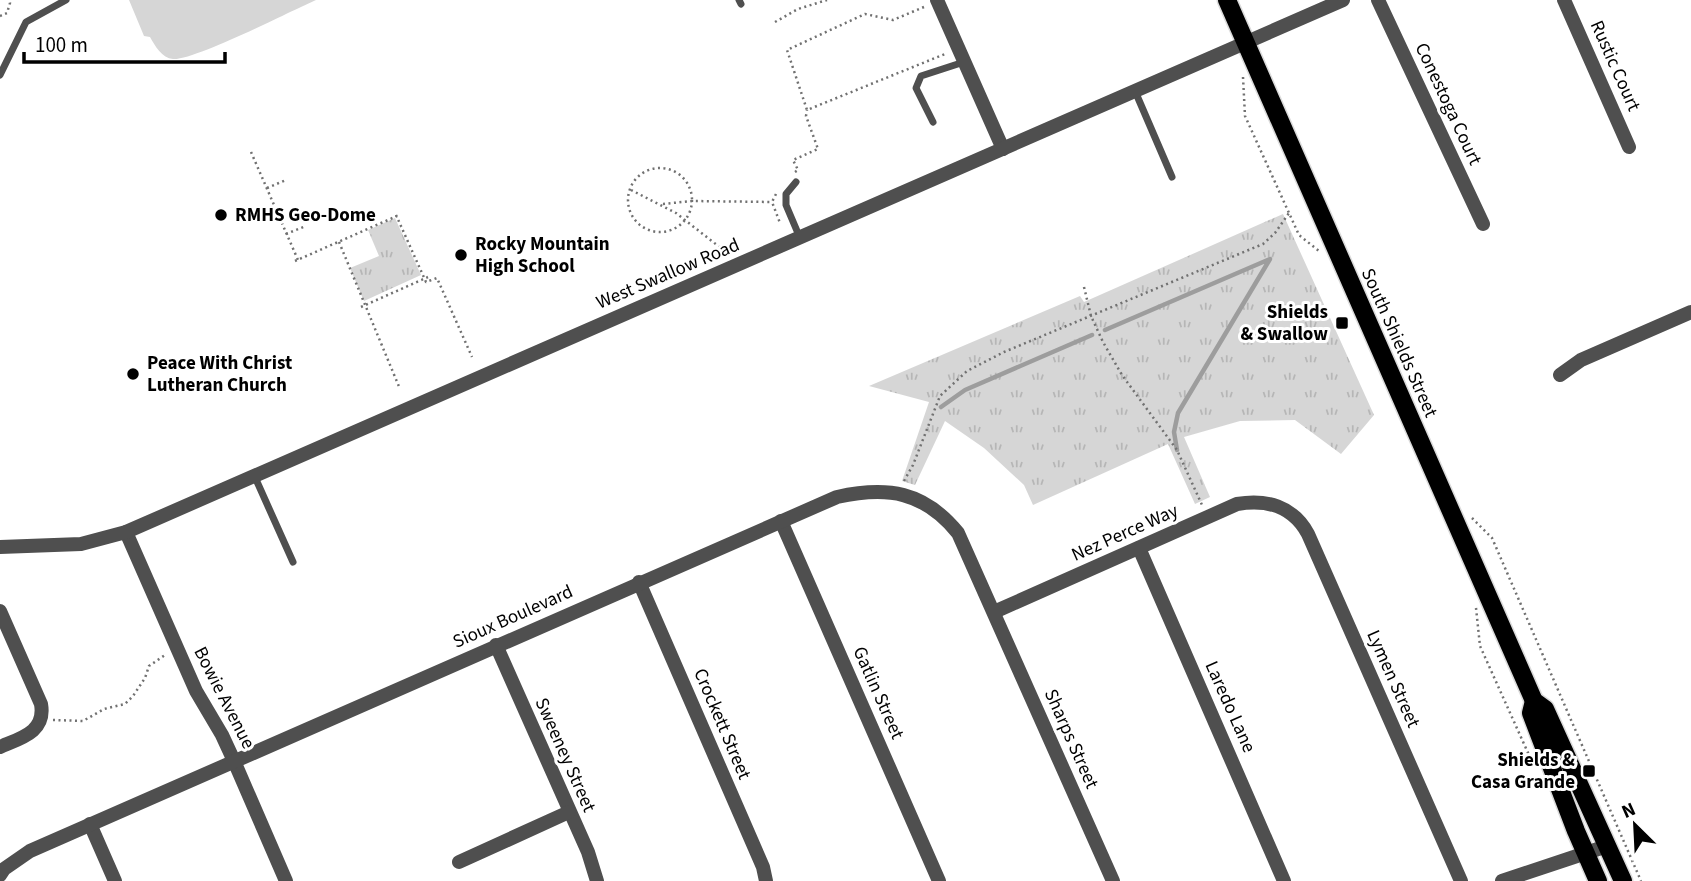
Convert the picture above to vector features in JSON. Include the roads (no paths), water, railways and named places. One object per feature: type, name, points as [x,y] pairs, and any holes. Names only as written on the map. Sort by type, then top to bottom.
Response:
[{"type":"main road","name":"South Shields Street","points":[[1227,0],[1534,701],[1545,709],[1623,881]]},
{"type":"main road","name":"South Shields Street","points":[[1534,701],[1531,713],[1598,881]]},
{"type":"street","name":"West Swallow Road","points":[[0,547],[73,545],[126,532],[1343,0]]},
{"type":"street","name":"Conestoga Court","points":[[1378,0],[1483,224]]},
{"type":"street","name":"Rustic Court","points":[[1564,0],[1629,147]]},
{"type":"street","points":[[937,1],[1003,149]]},
{"type":"street","points":[[1560,375],[1581,360],[1691,312]]},
{"type":"street","name":"Sioux Boulevard","points":[[2,872],[30,851],[90,824],[836,497],[861,491],[897,493],[924,502],[948,520],[964,545],[994,612]]},
{"type":"street","name":"Nez Perce Way","points":[[994,612],[1237,504],[1252,501],[1274,504]]},
{"type":"street","name":"Lymen Street","points":[[1274,504],[1294,516],[1308,534],[1461,881]]},
{"type":"street","name":"Gatlin Street","points":[[781,521],[939,881]]},
{"type":"street","name":"Bowie Avenue","points":[[126,532],[196,691],[234,761],[286,881]]},
{"type":"street","name":"Laredo Lane","points":[[1139,548],[1284,881]]},
{"type":"street","name":"Crockett Street","points":[[639,582],[763,867],[766,881]]},
{"type":"street","points":[[0,611],[42,712],[41,720],[32,733],[0,747]]},
{"type":"street","name":"Sharps Street","points":[[994,612],[1113,881]]},
{"type":"street","name":"Sweeney Street","points":[[496,645],[588,852],[597,881]]},
{"type":"street","points":[[459,862],[569,812]]},
{"type":"street","points":[[90,824],[115,881]]},
{"type":"street","points":[[1502,881],[1607,846]]},
{"type":"lane","points":[[0,75],[26,22],[66,0]]},
{"type":"lane","points":[[933,122],[916,88],[921,76],[961,55]]},
{"type":"lane","points":[[1135,91],[1172,177]]},
{"type":"lane","points":[[796,182],[786,194],[786,205],[800,238]]},
{"type":"lane","points":[[254,475],[293,562]]},
{"type":"waterway","points":[[1105,330],[1270,259],[1178,413],[1174,432],[1177,450]]},
{"type":"waterway","points":[[941,407],[965,390],[1092,335]]},
{"type":"place","name":"RMHS Geo-Dome","points":[[221,215]]},
{"type":"place","name":"Rocky Mountain High School","points":[[461,255]]},
{"type":"place","name":"Shields & Swallow","points":[[1342,323]]},
{"type":"place","name":"Peace With Christ Lutheran Church","points":[[133,374]]},
{"type":"place","name":"Shields & Casa Grande","points":[[1589,771]]}]
